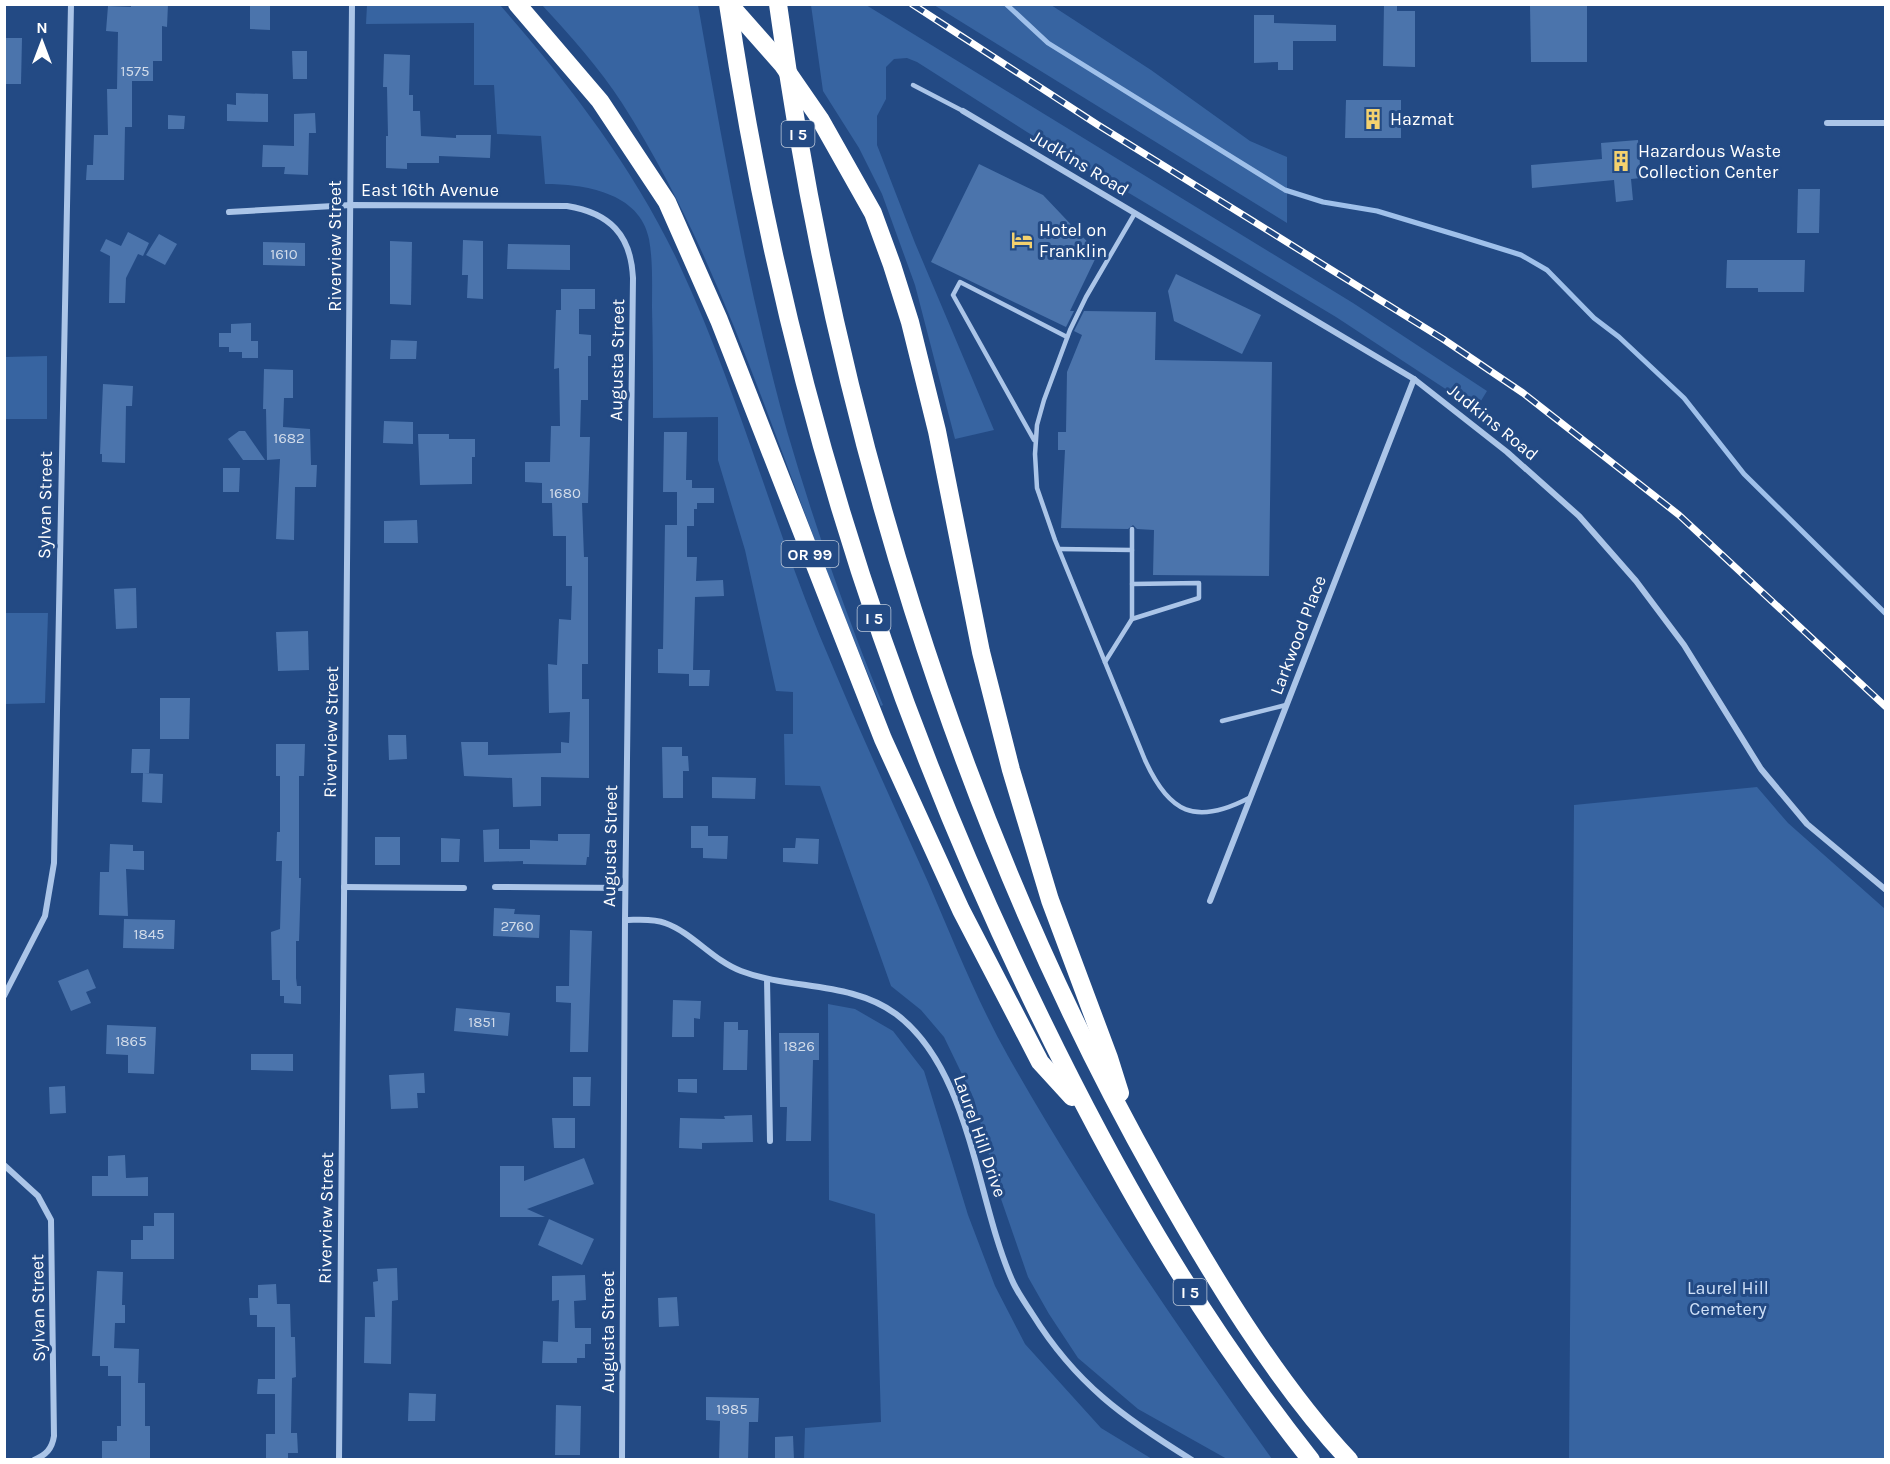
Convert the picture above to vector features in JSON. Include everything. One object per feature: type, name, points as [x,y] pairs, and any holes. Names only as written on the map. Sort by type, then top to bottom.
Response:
[{"type":"highway","name":"OR 99","points":[[517,4],[600,101],[667,202],[719,320],[883,739],[902,782],[961,910],[1040,1062],[1087,1114]]},
{"type":"highway","name":"I 5","points":[[729,4],[741,94],[778,280],[821,447],[856,566],[915,732],[984,900],[1087,1114],[1169,1260],[1236,1362],[1311,1460]]},
{"type":"highway","points":[[729,4],[782,64],[820,119],[873,213],[892,265],[910,322],[937,431],[981,652],[1011,770],[1050,900],[1109,1058],[1131,1132]]},
{"type":"highway","name":"I 5","points":[[778,4],[822,263],[862,437],[951,720],[1014,885],[1069,1012],[1131,1132],[1195,1246],[1262,1348],[1331,1441],[1349,1460]]},
{"type":"street","name":"Sylvan Street","points":[[4,996],[45,916],[54,863],[71,4]]},
{"type":"street","name":"Riverview Street","points":[[339,1460],[352,4]]},
{"type":"street","name":"Judkins Road","points":[[963,111],[1414,379],[1507,452],[1579,516],[1636,581],[1684,645],[1761,769],[1807,824],[1886,890]]},
{"type":"street","points":[[1827,123],[1886,123]]},
{"type":"street","name":"East 16th Avenue","points":[[229,212],[351,205],[567,206],[598,214],[621,235]]},
{"type":"street","name":"Augusta Street","points":[[621,235],[630,253],[633,278],[625,888],[622,1460]]},
{"type":"street","name":"Larkwood Place","points":[[1210,901],[1414,379]]},
{"type":"street","points":[[344,887],[464,888]]},
{"type":"street","points":[[495,887],[625,888]]},
{"type":"street","name":"Laurel Hill Drive","points":[[625,920],[663,922],[674,927],[715,959],[767,979],[861,995],[896,1014],[921,1037],[951,1088],[1012,1281],[1050,1342],[1088,1387],[1135,1424],[1192,1460]]},
{"type":"street","points":[[767,979],[770,1141]]},
{"type":"street","name":"Sylvan Street","points":[[4,1165],[38,1196],[51,1220],[54,1436],[52,1445],[45,1455],[34,1460]]},
{"type":"lane","points":[[913,85],[963,111]]},
{"type":"lane","points":[[1135,213],[1086,297],[1044,400],[1035,441],[1037,488],[1059,549],[1154,779],[1171,802],[1183,809],[1210,812],[1251,797]]},
{"type":"lane","points":[[1035,441],[953,295],[960,282],[1068,337]]},
{"type":"lane","points":[[1105,662],[1132,619],[1132,529]]},
{"type":"lane","points":[[1059,549],[1132,550]]},
{"type":"lane","points":[[1132,584],[1199,583],[1198,598],[1132,619]]},
{"type":"lane","points":[[1222,721],[1287,705]]},
{"type":"green space","points":[[367,5],[500,5],[575,96],[642,194],[679,264],[700,312],[827,653],[986,1014],[1038,1108],[1102,1211],[1168,1311],[1272,1459],[1227,1459],[1138,1409],[1078,1358],[1028,1277],[1000,1196],[974,1099],[944,1037],[921,1010],[891,986],[820,786],[785,785],[784,734],[793,734],[793,692],[776,691],[745,550],[718,460],[718,417],[653,418],[652,264],[649,239],[644,223],[622,201],[608,194],[576,186],[545,184],[541,136],[497,134],[494,85],[474,85],[474,23],[366,24]]},
{"type":"green space","points":[[542,5],[698,5],[737,219],[773,378],[819,535],[883,705],[881,706],[828,575],[741,344],[699,245],[650,149],[622,103],[584,52]]},
{"type":"green space","points":[[811,5],[866,5],[1353,303],[1487,391],[1476,409],[1336,317],[1027,132],[917,62],[907,58],[894,59],[886,67],[886,99],[877,116],[877,145],[915,243],[994,430],[955,439],[915,285],[882,194],[859,148],[823,91]]},
{"type":"green space","points":[[934,5],[1051,5],[1151,70],[1250,141],[1287,157],[1287,223]]},
{"type":"green space","points":[[47,356],[47,419],[5,419],[5,357]]},
{"type":"green space","points":[[4,613],[48,613],[45,703],[5,704]]},
{"type":"green space","name":"Laurel Hill Cemetery","points":[[1757,787],[1788,823],[1885,909],[1885,1459],[1569,1459],[1574,805]]},
{"type":"green space","points":[[828,1004],[855,1009],[893,1031],[924,1071],[968,1215],[995,1286],[1025,1344],[1101,1428],[1152,1459],[804,1459],[805,1428],[881,1422],[875,1214],[829,1200]]},
{"type":"building","points":[[131,4],[168,4],[167,27],[162,26],[162,61],[153,61],[153,81],[132,81],[132,127],[125,127],[124,180],[86,180],[87,165],[93,165],[94,135],[108,135],[107,89],[117,89],[118,32],[106,31],[108,6],[131,7]]},
{"type":"building","points":[[250,4],[270,4],[270,30],[250,29]]},
{"type":"building","points":[[1384,4],[1397,4],[1397,11],[1415,11],[1415,67],[1383,66]]},
{"type":"building","points":[[1587,4],[1587,62],[1531,62],[1530,6]]},
{"type":"building","points":[[1254,15],[1274,15],[1274,23],[1336,25],[1336,41],[1293,41],[1293,70],[1278,70],[1278,62],[1254,63]]},
{"type":"building","points":[[4,38],[22,38],[21,84],[4,84]]},
{"type":"building","points":[[292,51],[307,51],[307,79],[293,79]]},
{"type":"building","points":[[384,54],[410,55],[409,95],[413,95],[413,111],[420,111],[421,136],[456,138],[456,135],[491,135],[490,158],[439,156],[439,163],[407,163],[407,169],[386,168],[386,136],[388,136],[387,87],[383,87]]},
{"type":"building","points":[[236,93],[268,94],[268,122],[227,121],[227,104],[236,105]]},
{"type":"building","name":"Hazmat","points":[[1346,100],[1401,100],[1401,138],[1345,138]]},
{"type":"building","points":[[315,113],[316,133],[309,133],[308,175],[284,174],[285,167],[262,167],[263,145],[294,146],[294,114]]},
{"type":"building","points":[[168,115],[185,116],[184,129],[168,129]]},
{"type":"building","points":[[1638,140],[1641,178],[1631,179],[1633,200],[1616,202],[1614,180],[1532,188],[1531,165],[1602,159],[1601,143]]},
{"type":"building","points":[[979,164],[1043,195],[1098,253],[1070,311],[1074,311],[1066,327],[931,262]]},
{"type":"building","points":[[1798,189],[1820,189],[1819,233],[1797,233]]},
{"type":"building","points":[[128,232],[149,243],[143,256],[138,254],[126,278],[125,303],[109,303],[110,256],[100,251],[106,239],[121,246]]},
{"type":"building","points":[[159,234],[177,244],[165,265],[146,255]]},
{"type":"building","points":[[463,240],[483,241],[483,299],[467,298],[468,275],[462,275]]},
{"type":"building","points":[[390,241],[412,242],[411,305],[390,304]]},
{"type":"building","points":[[263,242],[305,243],[305,266],[263,265]]},
{"type":"building","points":[[508,244],[570,245],[570,270],[507,269]]},
{"type":"building","points":[[1727,260],[1805,260],[1804,292],[1758,292],[1758,288],[1726,288]]},
{"type":"building","points":[[1176,274],[1261,315],[1242,354],[1174,321],[1168,291]]},
{"type":"building","points":[[561,289],[595,289],[595,309],[579,309],[579,334],[591,335],[591,356],[588,356],[588,400],[581,400],[580,437],[590,437],[588,503],[582,503],[584,557],[588,557],[588,664],[582,664],[582,699],[589,699],[589,778],[541,777],[541,806],[513,807],[512,778],[464,776],[461,742],[488,742],[488,755],[561,753],[561,742],[569,743],[570,712],[549,713],[548,664],[557,665],[559,619],[571,620],[572,586],[566,586],[566,536],[553,536],[552,503],[542,503],[542,483],[525,482],[525,462],[550,462],[551,426],[560,426],[559,368],[554,369],[556,310],[561,310]]},
{"type":"building","points":[[1084,311],[1156,312],[1155,360],[1272,362],[1269,576],[1153,575],[1154,530],[1137,529],[1133,525],[1128,529],[1061,528],[1065,450],[1058,450],[1058,432],[1066,432],[1067,372],[1082,335],[1074,331]]},
{"type":"building","points":[[251,323],[251,341],[258,341],[258,358],[242,358],[242,352],[229,352],[229,347],[219,347],[219,333],[231,333],[231,324]]},
{"type":"building","points":[[391,340],[417,341],[416,359],[390,359]]},
{"type":"building","points":[[264,369],[293,370],[293,398],[284,398],[283,427],[310,429],[311,465],[317,465],[316,487],[295,487],[294,540],[276,539],[280,459],[267,460],[266,409],[263,409]]},
{"type":"building","points":[[103,384],[133,386],[132,406],[126,406],[125,463],[102,462],[102,454],[100,454]]},
{"type":"building","points":[[384,421],[413,422],[413,444],[383,443]]},
{"type":"building","points":[[239,431],[245,431],[265,460],[243,460],[228,439]]},
{"type":"building","points":[[664,432],[687,432],[686,480],[692,480],[692,488],[714,488],[714,503],[697,503],[697,509],[694,509],[694,526],[687,526],[687,557],[697,557],[696,581],[723,580],[724,596],[695,597],[693,670],[710,670],[709,686],[689,686],[689,674],[658,673],[658,649],[663,649],[665,525],[677,525],[677,492],[663,492]]},
{"type":"building","points":[[418,434],[449,434],[449,439],[475,439],[472,484],[420,485]]},
{"type":"building","points":[[223,468],[240,468],[239,492],[223,492]]},
{"type":"building","points":[[417,520],[418,543],[384,543],[384,521]]},
{"type":"building","points":[[136,588],[137,628],[116,629],[114,589]]},
{"type":"building","points":[[308,631],[309,670],[278,671],[276,632]]},
{"type":"building","points":[[160,698],[190,698],[189,739],[160,739]]},
{"type":"building","points":[[388,735],[406,735],[407,759],[389,760]]},
{"type":"building","points":[[276,744],[305,744],[304,776],[299,776],[299,878],[301,878],[299,941],[296,941],[296,978],[297,986],[301,986],[301,1004],[284,1003],[284,996],[280,996],[280,980],[272,980],[271,932],[280,929],[282,861],[276,861],[277,832],[280,832],[280,776],[276,776]]},
{"type":"building","points":[[662,747],[682,747],[682,756],[688,756],[689,771],[683,771],[683,798],[663,798]]},
{"type":"building","points":[[132,749],[150,749],[149,773],[131,773]]},
{"type":"building","points":[[143,773],[163,774],[162,803],[142,802]]},
{"type":"building","points":[[712,777],[756,778],[755,799],[712,798]]},
{"type":"building","points":[[691,826],[708,826],[708,836],[728,836],[727,859],[703,858],[703,848],[691,848]]},
{"type":"building","points":[[499,829],[499,849],[530,849],[530,840],[558,841],[558,834],[590,834],[589,857],[587,857],[586,865],[523,864],[523,861],[484,862],[483,830]]},
{"type":"building","points":[[375,837],[400,837],[400,865],[375,865]]},
{"type":"building","points":[[441,838],[460,839],[459,862],[441,862]]},
{"type":"building","points":[[796,838],[819,839],[818,864],[783,862],[783,848],[795,848]]},
{"type":"building","points":[[110,844],[133,845],[133,851],[144,851],[144,870],[126,869],[128,916],[99,915],[100,872],[109,872]]},
{"type":"building","points":[[494,908],[515,909],[514,914],[540,915],[539,938],[493,936]]},
{"type":"building","points":[[124,919],[175,920],[174,949],[123,948]]},
{"type":"building","points":[[570,930],[592,931],[588,1052],[570,1052],[571,1003],[556,1002],[556,986],[569,986]]},
{"type":"building","points":[[88,969],[96,988],[86,992],[91,1003],[71,1011],[58,981]]},
{"type":"building","points":[[673,1000],[701,1001],[700,1019],[694,1018],[694,1037],[672,1037]]},
{"type":"building","points":[[456,1008],[510,1013],[508,1036],[454,1031]]},
{"type":"building","points":[[724,1022],[738,1022],[738,1030],[748,1030],[747,1070],[723,1070]]},
{"type":"building","points":[[107,1025],[156,1027],[154,1074],[128,1073],[128,1055],[106,1054]]},
{"type":"building","points":[[779,1033],[819,1033],[819,1060],[813,1060],[811,1141],[786,1141],[787,1107],[780,1107]]},
{"type":"building","points":[[251,1054],[293,1054],[293,1071],[251,1070]]},
{"type":"building","points":[[424,1073],[425,1093],[417,1093],[418,1108],[391,1109],[389,1075]]},
{"type":"building","points":[[573,1077],[591,1077],[590,1106],[573,1106]]},
{"type":"building","points":[[678,1079],[697,1079],[697,1093],[678,1092]]},
{"type":"building","points":[[65,1086],[66,1113],[50,1114],[49,1087]]},
{"type":"building","points":[[752,1115],[753,1142],[702,1143],[702,1149],[679,1148],[680,1118],[725,1119],[724,1116]]},
{"type":"building","points":[[552,1118],[575,1118],[575,1148],[554,1148]]},
{"type":"building","points":[[125,1155],[126,1178],[148,1177],[148,1196],[92,1196],[92,1176],[108,1176],[108,1156]]},
{"type":"building","points":[[584,1158],[594,1184],[527,1209],[545,1217],[500,1217],[500,1166],[524,1166],[524,1181]]},
{"type":"building","points":[[154,1213],[174,1213],[174,1259],[131,1259],[131,1240],[143,1240],[143,1226],[154,1226]]},
{"type":"building","points":[[549,1219],[594,1239],[582,1265],[538,1245]]},
{"type":"building","points":[[397,1268],[398,1300],[392,1301],[391,1364],[364,1363],[365,1317],[375,1317],[373,1282],[378,1281],[377,1269]]},
{"type":"building","points":[[97,1271],[123,1272],[122,1305],[125,1305],[125,1323],[115,1323],[114,1348],[139,1349],[138,1383],[145,1383],[145,1426],[150,1426],[150,1460],[102,1460],[102,1441],[117,1441],[117,1426],[121,1426],[121,1376],[108,1376],[108,1366],[100,1366],[100,1356],[92,1356]]},
{"type":"building","points":[[585,1275],[586,1300],[574,1301],[575,1328],[591,1328],[591,1344],[585,1344],[585,1358],[577,1358],[577,1363],[542,1363],[543,1341],[558,1342],[559,1300],[552,1301],[552,1276]]},
{"type":"building","points":[[276,1284],[277,1304],[290,1304],[291,1337],[295,1337],[296,1377],[292,1378],[291,1433],[297,1433],[298,1453],[288,1453],[288,1460],[266,1460],[266,1434],[275,1434],[275,1394],[257,1394],[258,1379],[275,1379],[275,1327],[257,1327],[257,1315],[250,1315],[249,1298],[258,1298],[258,1285]]},
{"type":"building","points":[[677,1297],[679,1326],[659,1327],[658,1298]]},
{"type":"building","points":[[409,1393],[436,1394],[435,1421],[408,1421]]},
{"type":"building","points":[[706,1397],[759,1398],[758,1422],[749,1422],[748,1460],[719,1460],[720,1421],[706,1420]]},
{"type":"building","points":[[556,1405],[581,1406],[580,1455],[555,1455]]},
{"type":"building","points":[[793,1436],[794,1460],[775,1460],[775,1437]]},
{"type":"waterway","points":[[1006,4],[1048,43],[1285,190],[1323,202],[1377,211],[1460,236],[1521,255],[1547,270],[1594,318],[1619,337],[1684,398],[1744,474],[1886,614]]},
{"type":"railway","points":[[912,4],[1098,125],[1443,339],[1523,393],[1679,515],[1886,707]]},
{"type":"place","name":"Hazmat","points":[[1373,119]]},
{"type":"place","name":"Hazardous Waste Collection Center","points":[[1621,161]]},
{"type":"place","name":"Hotel on Franklin","points":[[1022,240]]}]
